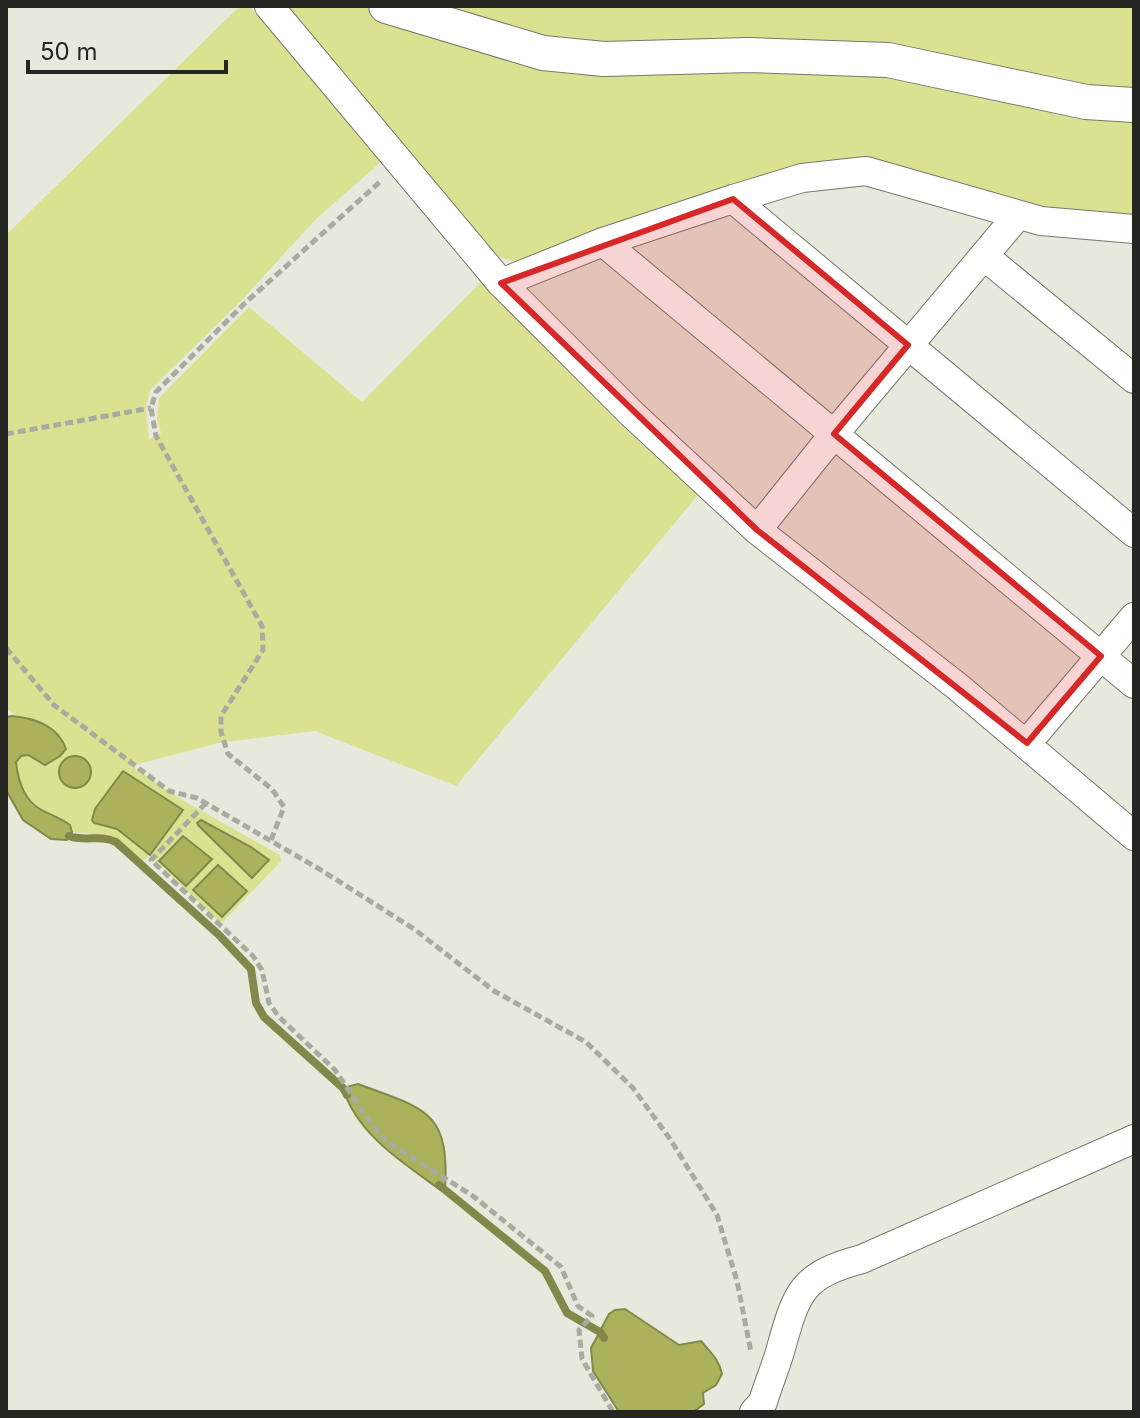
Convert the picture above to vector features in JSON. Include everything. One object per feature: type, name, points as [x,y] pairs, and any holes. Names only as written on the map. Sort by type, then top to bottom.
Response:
[{"type":"street","points":[[269,6],[501,283],[632,414],[757,530],[1027,743],[1134,836]]},
{"type":"street","points":[[386,6],[543,53],[604,59],[749,55],[888,60],[1086,102],[1134,105]]},
{"type":"street","points":[[501,283],[603,242],[733,199],[802,178],[866,171],[1018,215],[1071,225],[1134,229]]},
{"type":"street","points":[[733,199],[1134,533]]},
{"type":"street","points":[[757,530],[1018,215]]},
{"type":"street","points":[[603,242],[1134,684]]},
{"type":"street","points":[[984,256],[1134,379]]},
{"type":"street","points":[[1027,743],[1134,617]]},
{"type":"street","points":[[754,1412],[763,1402],[787,1321],[803,1288],[830,1268],[862,1259],[1134,1139]]},
{"type":"path","points":[[271,840],[284,807],[272,789],[228,754],[221,732],[221,716],[263,650],[262,626],[156,436],[151,408],[156,392],[244,304],[401,163]]},
{"type":"path","points":[[6,434],[151,408]]},
{"type":"path","points":[[6,648],[54,705],[169,791],[197,798],[271,840],[414,929],[494,991],[586,1042],[633,1088],[670,1139],[717,1215],[737,1281],[752,1354],[769,1378]]},
{"type":"path","points":[[206,803],[151,860],[253,956],[262,970],[269,1003],[279,1017],[335,1070],[372,1125],[389,1143],[451,1181],[561,1267],[578,1306],[592,1316],[579,1330],[582,1359],[613,1412]]},
{"type":"highlighted area","points":[[733,199],[908,345],[834,434],[1101,656],[1027,743],[757,530],[501,283]]},
{"type":"shaded area","points":[[240,6],[249,6],[380,149],[381,162],[317,218],[241,301],[150,390],[146,407],[149,439],[161,433],[157,420],[159,398],[249,307],[362,402],[481,282],[624,428],[698,495],[456,786],[315,731],[218,743],[131,766],[184,801],[280,855],[281,861],[224,921],[219,922],[150,855],[144,861],[112,836],[72,832],[67,822],[46,812],[31,800],[18,775],[16,762],[21,756],[28,755],[45,765],[64,746],[6,709],[6,235]],"holes":[[[123,771],[183,810],[150,855],[127,836],[92,815]],[[206,821],[251,847],[268,861],[253,878]]]},
{"type":"shaded area","points":[[268,6],[1134,6],[1134,221],[1078,220],[866,166],[522,264],[499,257]]},
{"type":"shaded area","points":[[6,717],[29,719],[51,729],[66,749],[45,765],[28,755],[21,756],[16,762],[20,782],[34,805],[70,825],[72,832],[67,840],[51,839],[23,820],[6,790]]},
{"type":"shaded area","points":[[75,756],[86,761],[91,772],[86,783],[75,788],[64,783],[59,772],[64,761]]},
{"type":"shaded area","points":[[123,771],[183,810],[150,855],[117,829],[92,820],[95,809]]},
{"type":"shaded area","points":[[201,820],[269,860],[252,878],[199,826],[197,823]]},
{"type":"shaded area","points":[[183,836],[212,859],[186,886],[159,861]]},
{"type":"shaded area","points":[[218,865],[247,891],[222,917],[193,890]]},
{"type":"shaded area","points":[[358,1084],[401,1100],[428,1116],[443,1143],[445,1190],[442,1191],[398,1159],[359,1120],[343,1088]]},
{"type":"shaded area","points":[[625,1309],[679,1345],[701,1341],[711,1352],[722,1374],[716,1385],[703,1393],[704,1404],[693,1412],[619,1412],[593,1371],[591,1348],[609,1314]]},
{"type":"waterway","points":[[69,836],[116,842],[219,935],[251,969],[256,1003],[264,1017],[347,1095]]},
{"type":"waterway","points":[[439,1185],[545,1271],[567,1313],[600,1332],[604,1338]]}]
